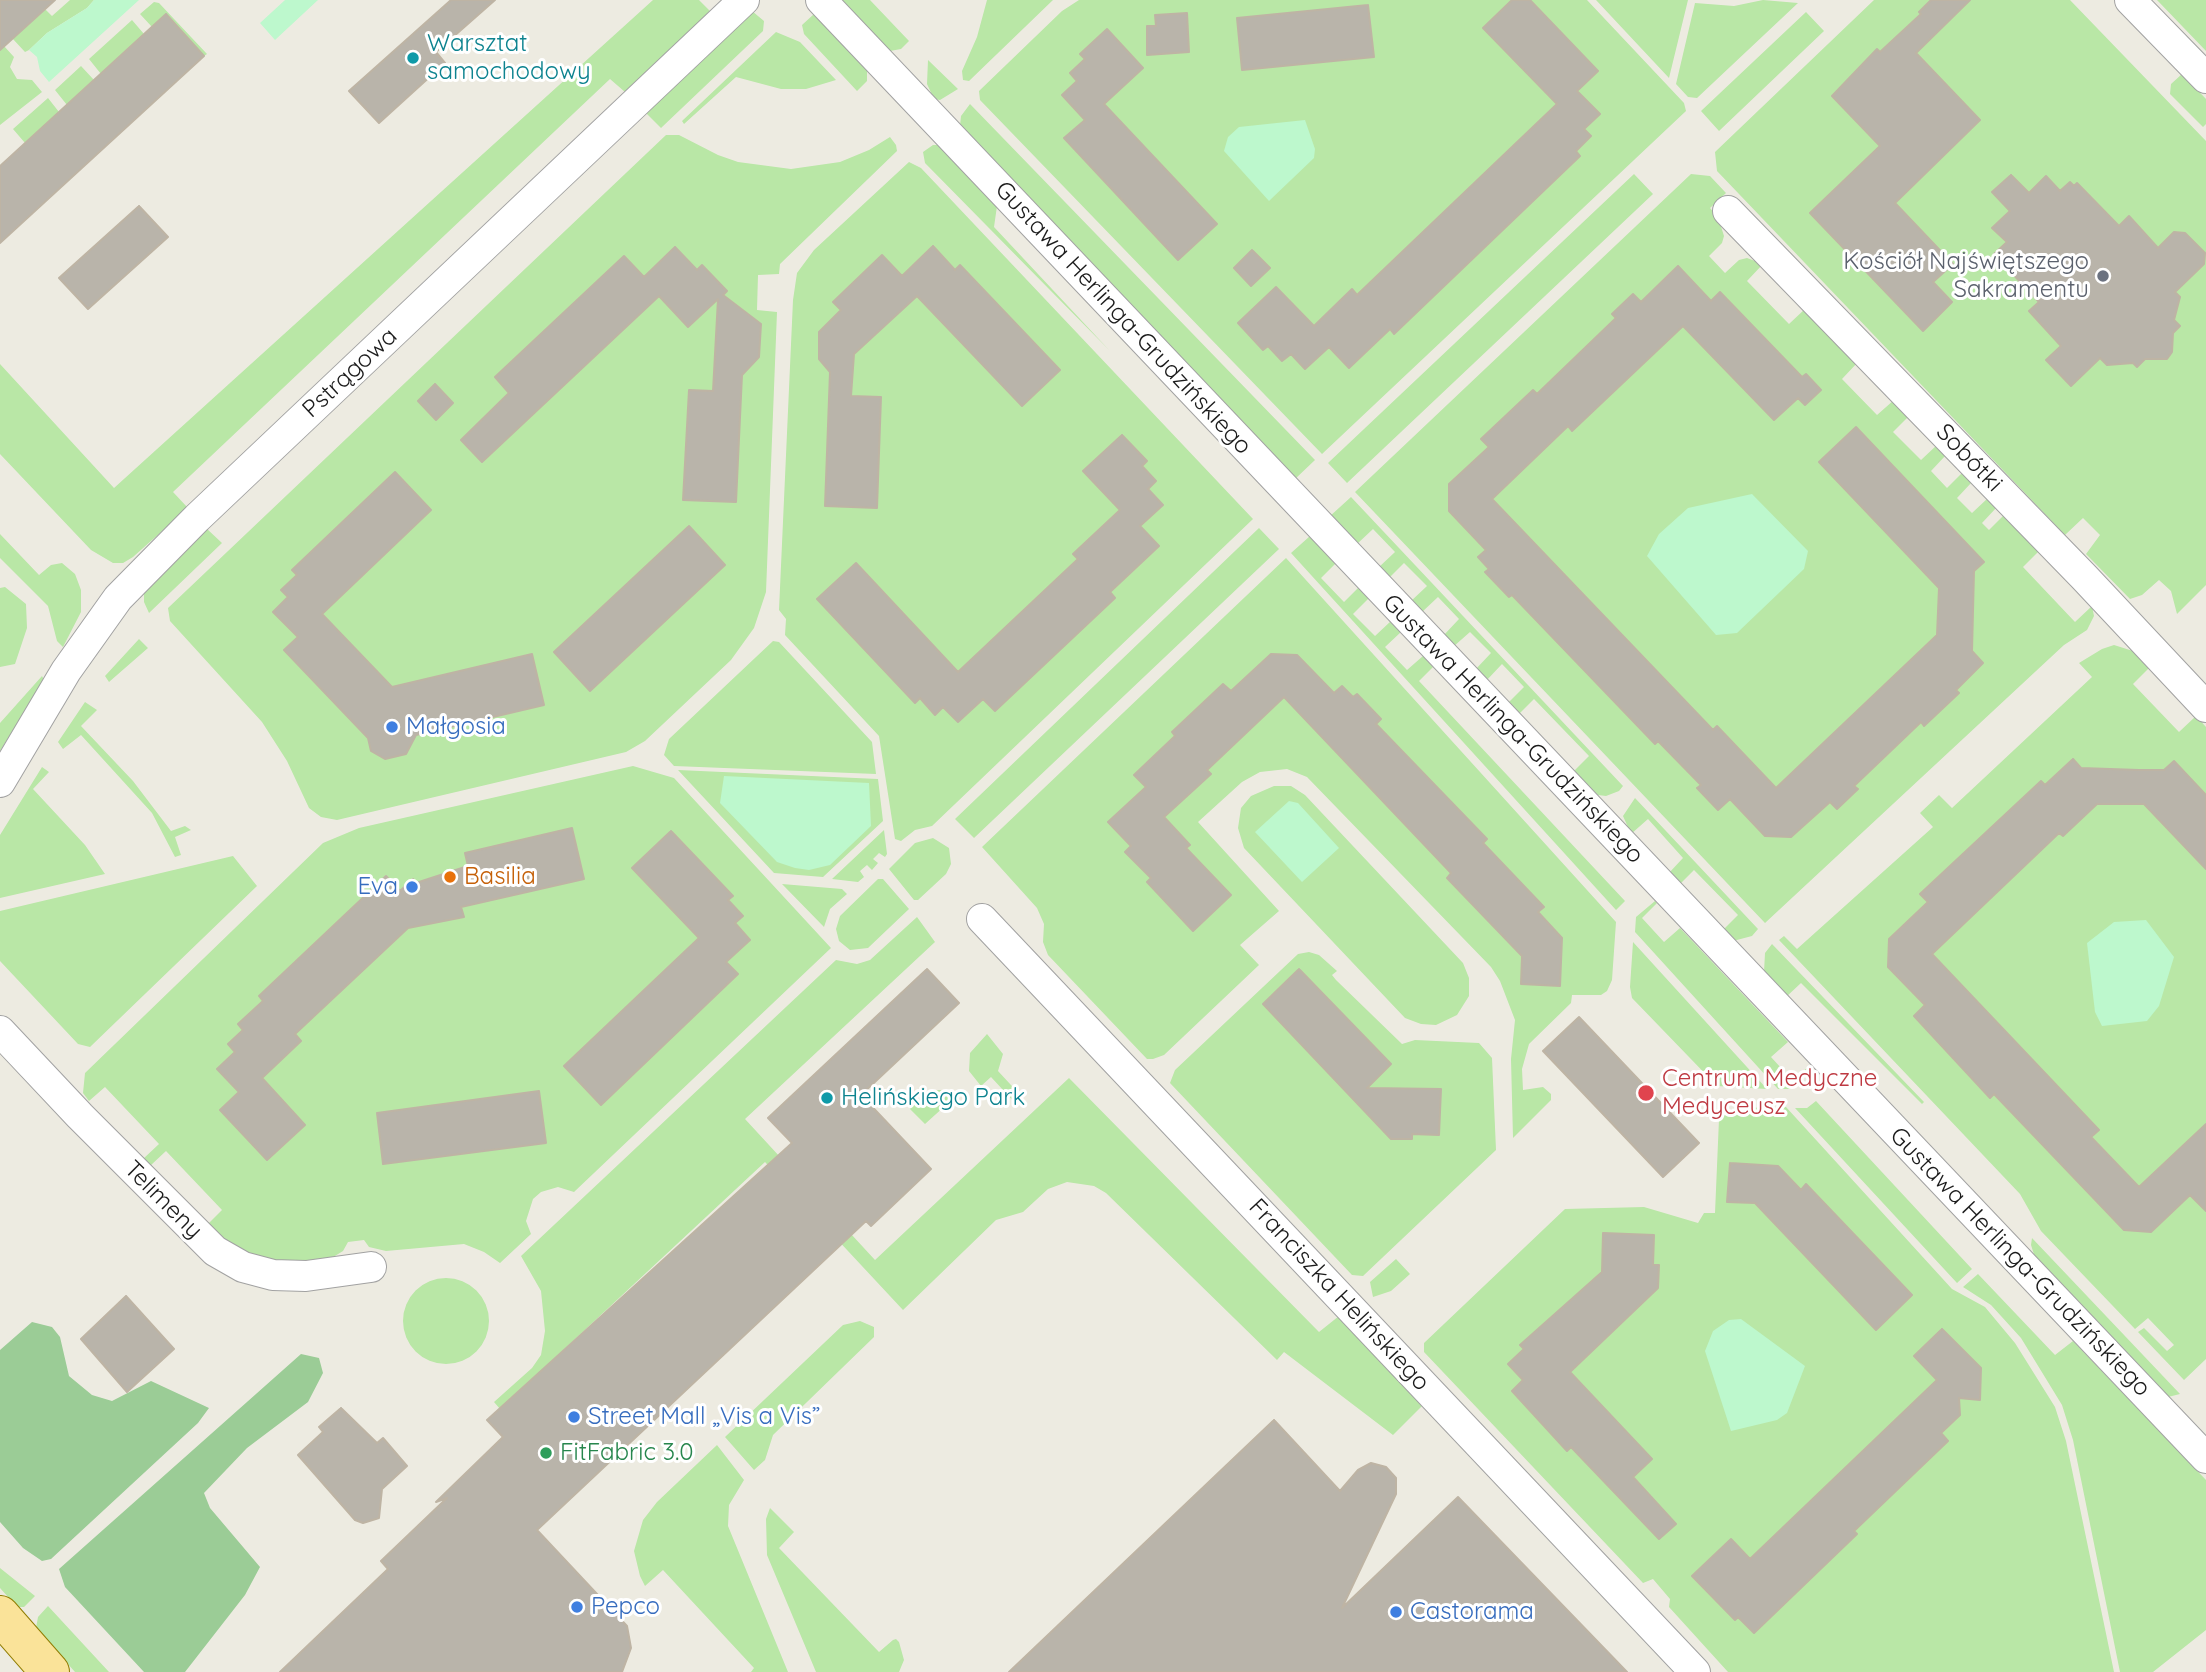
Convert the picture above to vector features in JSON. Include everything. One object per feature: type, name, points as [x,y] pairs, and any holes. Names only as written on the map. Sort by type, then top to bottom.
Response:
[{"type":"main road","points":[[0,1615],[50,1672]]},
{"type":"street","name":"Pstrągowa","points":[[0,782],[66,671],[118,598],[197,518],[744,0]]},
{"type":"street","name":"Gustawa Herlinga-Grudzińskiego","points":[[821,0],[2206,1458]]},
{"type":"street","points":[[2130,0],[2206,78]]},
{"type":"street","name":"Sobótki","points":[[1728,211],[2084,577],[2206,707]]},
{"type":"street","name":"Franciszka Helińskiego","points":[[982,919],[1695,1672]]},
{"type":"street","name":"Telimeny","points":[[0,1031],[80,1116],[215,1251],[243,1267],[272,1275],[306,1276],[371,1268]]},
{"type":"green space","points":[[70,0],[94,0],[87,8],[47,33],[25,52],[12,38],[45,9],[52,16]]},
{"type":"green space","points":[[94,0],[139,0],[49,82],[40,71],[37,57],[29,50],[47,33],[87,8]]},
{"type":"green space","points":[[285,0],[318,0],[275,40],[260,23]]},
{"type":"green space","points":[[653,0],[699,0],[711,12],[625,92],[610,79],[173,492],[188,508],[133,557],[123,563],[113,563],[91,550],[0,454],[0,364],[114,488]]},
{"type":"green space","points":[[838,0],[870,0],[909,41],[901,49],[890,51]]},
{"type":"green space","points":[[987,0],[1053,0],[969,81],[963,80],[962,71],[977,37]]},
{"type":"green space","points":[[1079,0],[1587,0],[1684,103],[1686,111],[1322,454],[980,100],[979,91],[1062,11]]},
{"type":"green space","points":[[1596,0],[1688,0],[1669,78]]},
{"type":"green space","points":[[1763,0],[1798,3],[1697,98],[1688,97],[1676,84],[1695,3],[1734,6]]},
{"type":"green space","points":[[1874,0],[2070,0],[2206,141],[2206,585],[2177,614],[2171,591],[2159,580],[2142,595],[2130,599],[2086,554],[2100,535],[2083,518],[2065,535],[1717,171],[1715,152]]},
{"type":"green space","points":[[2157,0],[2206,0],[2206,51]]},
{"type":"green space","points":[[154,2],[159,3],[207,54],[204,56],[166,14],[152,27],[140,14]]},
{"type":"green space","points":[[752,11],[764,21],[763,31],[661,128],[645,112]]},
{"type":"green space","points":[[1806,12],[1824,31],[1719,131],[1701,111]]},
{"type":"green space","points":[[814,14],[867,70],[867,81],[857,91],[804,34],[802,25]]},
{"type":"green space","points":[[132,20],[144,34],[101,74],[89,59]]},
{"type":"green space","points":[[776,32],[800,42],[836,80],[806,89],[781,89],[736,77],[684,124],[682,121]]},
{"type":"green space","points":[[4,46],[14,57],[10,67],[17,79],[32,80],[42,92],[0,125],[0,50]]},
{"type":"green space","points":[[928,60],[958,89],[940,100],[934,99],[927,84]]},
{"type":"green space","points":[[81,66],[94,80],[67,105],[55,90]]},
{"type":"green space","points":[[2182,74],[2206,99],[2206,124],[2203,127],[2170,94],[2171,84]]},
{"type":"green space","points":[[48,98],[59,112],[25,143],[13,129]]},
{"type":"green space","points":[[970,104],[1315,460],[1294,480],[960,126],[961,116]]},
{"type":"green space","points":[[1305,120],[1315,149],[1314,158],[1269,201],[1224,151],[1228,137],[1239,127]]},
{"type":"green space","points":[[666,135],[679,135],[738,162],[791,169],[840,162],[869,150],[890,137],[896,145],[897,151],[780,264],[779,274],[758,275],[757,310],[777,312],[766,592],[754,628],[731,660],[645,741],[626,752],[337,820],[321,817],[309,808],[287,761],[262,722],[170,621],[168,608]]},
{"type":"green space","points":[[933,145],[938,145],[997,206],[994,227],[1110,351],[925,163],[923,152]]},
{"type":"green space","points":[[909,162],[921,168],[1253,519],[932,826],[915,830],[901,841],[895,839],[879,736],[785,635],[786,619],[779,610],[793,300],[797,273],[814,250]]},
{"type":"green space","points":[[1634,174],[1653,194],[1347,483],[1328,463]]},
{"type":"green space","points":[[1691,174],[1710,176],[1726,193],[1710,208],[1718,217],[1724,236],[1722,243],[1709,256],[1725,273],[1739,260],[1747,258],[1763,264],[1747,281],[1789,324],[1806,308],[1858,362],[1842,379],[1877,415],[1894,400],[1909,416],[1893,432],[1921,460],[1937,445],[1946,455],[1931,471],[1947,488],[1963,472],[1972,482],[1957,498],[1972,513],[1988,498],[1997,507],[1982,523],[1989,530],[2005,514],[2039,551],[2023,567],[2075,622],[2092,606],[2094,616],[2087,630],[2064,645],[1765,923],[1355,492]]},
{"type":"green space","points":[[1752,494],[1808,551],[1804,569],[1737,633],[1716,635],[1647,556],[1659,534],[1688,508]]},
{"type":"green space","points":[[1351,497],[1623,786],[1619,791],[1606,796],[1598,795],[1572,773],[1589,756],[1534,699],[1518,715],[1507,704],[1524,687],[1502,664],[1486,681],[1475,670],[1491,653],[1470,632],[1453,647],[1443,636],[1459,619],[1438,597],[1421,613],[1410,602],[1427,586],[1404,563],[1388,579],[1378,568],[1395,552],[1373,529],[1356,545],[1329,517]]},
{"type":"green space","points":[[206,528],[222,543],[149,613],[144,602],[144,592]]},
{"type":"green space","points":[[1259,528],[1279,549],[974,838],[955,819]]},
{"type":"green space","points":[[0,534],[39,575],[51,565],[62,563],[75,574],[81,590],[81,612],[63,647],[57,641],[48,606],[0,558]]},
{"type":"green space","points":[[1310,536],[1336,563],[1321,578],[1344,602],[1359,587],[1369,598],[1353,614],[1375,636],[1391,621],[1401,632],[1385,647],[1407,670],[1423,656],[1433,667],[1419,681],[1625,901],[1616,910],[1291,553]]},
{"type":"green space","points":[[1286,558],[1616,922],[1612,980],[1607,991],[1601,995],[1572,995],[1571,1003],[1529,1044],[1522,1069],[1523,1090],[1543,1087],[1551,1094],[1551,1100],[1513,1138],[1511,1059],[1515,1020],[1500,981],[1491,967],[1307,777],[1287,769],[1260,772],[1242,782],[1198,822],[1279,911],[1240,945],[1259,965],[1164,1055],[1153,1059],[1147,1059],[1048,955],[1043,942],[1044,924],[1037,908],[982,847]]},
{"type":"green space","points":[[5,587],[26,604],[27,628],[15,664],[0,667],[0,588]]},
{"type":"green space","points":[[139,639],[148,648],[109,682],[105,676]]},
{"type":"green space","points":[[773,641],[779,642],[872,742],[876,774],[674,766],[664,755],[669,739]]},
{"type":"green space","points":[[2114,645],[2133,651],[2150,667],[2133,684],[2179,732],[2196,716],[2206,727],[2206,1359],[2184,1380],[2138,1332],[2144,1328],[2167,1351],[2174,1345],[2148,1318],[2135,1329],[2041,1231],[2020,1194],[1779,940],[1784,936],[1797,949],[1933,827],[1920,813],[1939,795],[1952,808],[2092,677],[2079,663]]},
{"type":"green space","points":[[42,676],[44,680],[0,751],[0,723]]},
{"type":"green space","points":[[85,702],[97,710],[81,726],[133,781],[171,831],[185,826],[191,830],[175,837],[181,855],[175,857],[152,813],[81,735],[63,749],[58,742]]},
{"type":"green space","points":[[633,766],[674,778],[831,948],[574,1192],[558,1187],[541,1192],[533,1199],[526,1221],[531,1234],[500,1263],[484,1252],[464,1244],[386,1251],[369,1247],[364,1240],[348,1242],[343,1251],[330,1259],[300,1262],[261,1259],[225,1242],[206,1226],[222,1210],[166,1151],[150,1166],[143,1159],[159,1144],[105,1087],[89,1101],[83,1093],[85,1073],[323,843],[359,828]]},
{"type":"green space","points":[[42,767],[49,772],[33,789],[85,845],[105,874],[0,898],[0,835]]},
{"type":"green space","points":[[678,770],[878,779],[883,821],[823,877],[774,873]]},
{"type":"green space","points":[[724,776],[869,783],[871,826],[830,865],[809,870],[777,862],[720,803]]},
{"type":"green space","points":[[1274,786],[1291,786],[1305,795],[1463,963],[1469,978],[1469,996],[1457,1015],[1436,1025],[1421,1024],[1405,1018],[1244,848],[1238,828],[1241,808],[1251,796]]},
{"type":"green space","points":[[1635,798],[1758,929],[1752,936],[1733,941],[1722,931],[1738,915],[1694,870],[1679,885],[1668,874],[1683,858],[1648,819],[1631,834],[1623,816]]},
{"type":"green space","points":[[1289,801],[1298,803],[1339,848],[1302,882],[1255,832]]},
{"type":"green space","points":[[884,830],[887,854],[885,857],[879,853],[873,859],[878,863],[872,870],[867,865],[860,871],[864,877],[858,882],[832,879]]},
{"type":"green space","points":[[933,838],[949,848],[951,864],[946,874],[918,900],[914,900],[889,869],[915,843]]},
{"type":"green space","points":[[233,856],[257,886],[90,1047],[78,1044],[0,961],[0,911]]},
{"type":"green space","points":[[878,879],[883,879],[909,909],[868,948],[850,950],[839,941],[836,929],[840,916]]},
{"type":"green space","points":[[782,884],[842,889],[847,894],[830,909],[824,927]]},
{"type":"green space","points":[[1655,901],[1657,903],[1642,918],[1664,942],[1680,928],[1788,1042],[1771,1057],[1793,1081],[1810,1065],[1813,1069],[1790,1089],[1778,1089],[1635,932],[1636,917]]},
{"type":"green space","points":[[917,917],[935,942],[745,1119],[875,1260],[1069,1078],[1319,1332],[1339,1316],[1423,1405],[1393,1435],[1284,1352],[1277,1360],[1106,1193],[1094,1186],[1067,1182],[1048,1189],[1023,1212],[996,1220],[903,1310],[765,1162],[500,1409],[494,1402],[532,1368],[541,1355],[545,1331],[541,1291],[521,1256],[836,960],[857,964],[870,960]]},
{"type":"green space","points":[[2146,920],[2174,957],[2159,1006],[2147,1021],[2102,1026],[2095,1012],[2087,943],[2114,922]]},
{"type":"green space","points":[[1633,942],[1767,1089],[1717,1086],[1632,998],[1630,987]]},
{"type":"green space","points":[[1772,944],[1924,1102],[1922,1104],[1801,983],[1785,998],[1764,972],[1765,953]]},
{"type":"green space","points":[[1309,952],[1319,955],[1337,971],[1332,975],[1336,980],[1402,1044],[1415,1040],[1479,1043],[1492,1058],[1496,1150],[1363,1276],[1352,1275],[1170,1083],[1175,1070],[1298,954]]},
{"type":"green space","points":[[987,1034],[1003,1054],[998,1071],[1023,1098],[1016,1104],[991,1077],[981,1086],[969,1071],[970,1053]]},
{"type":"green space","points":[[945,1090],[956,1096],[925,1124],[910,1109],[923,1095]]},
{"type":"green space","points":[[1816,1101],[1972,1269],[1957,1283],[1795,1108],[1807,1108]]},
{"type":"green space","points":[[1786,1107],[1952,1289],[1985,1307],[2015,1343],[2055,1407],[2066,1441],[2114,1672],[1728,1672],[1669,1607],[1670,1599],[1653,1579],[1643,1583],[1424,1352],[1424,1343],[1565,1209],[1644,1207],[1698,1223],[1704,1213],[1715,1213],[1719,1119],[1734,1108]]},
{"type":"green space","points":[[2032,1238],[2180,1394],[2168,1397],[2037,1264],[2031,1245]]},
{"type":"green space","points":[[1396,1259],[1410,1274],[1391,1291],[1373,1297],[1370,1282]]},
{"type":"green space","points":[[1978,1274],[2055,1355],[2073,1341],[2206,1480],[2206,1630],[2153,1672],[2120,1672],[2073,1440],[2062,1405],[2021,1338],[1991,1305],[1963,1287]]},
{"type":"green space","points":[[446,1278],[470,1285],[482,1297],[489,1321],[482,1345],[470,1357],[446,1364],[422,1357],[410,1345],[403,1321],[410,1297],[422,1285]]},
{"type":"green space","points":[[1741,1319],[1805,1366],[1787,1413],[1777,1420],[1731,1431],[1705,1351],[1713,1331],[1729,1320]]},
{"type":"green space","points":[[860,1321],[874,1327],[874,1337],[773,1435],[765,1460],[754,1470],[725,1437],[843,1325]]},
{"type":"green space","points":[[32,1322],[52,1327],[60,1337],[69,1376],[92,1395],[112,1401],[151,1381],[209,1408],[198,1423],[51,1559],[42,1561],[23,1548],[0,1522],[0,1350]]},
{"type":"green space","points":[[301,1354],[319,1358],[323,1373],[308,1402],[247,1448],[204,1493],[210,1508],[260,1567],[245,1595],[185,1672],[144,1672],[65,1587],[59,1569]]},
{"type":"green space","points":[[717,1445],[744,1480],[729,1505],[728,1526],[788,1672],[751,1672],[754,1668],[663,1570],[645,1586],[640,1576],[634,1551],[643,1520],[657,1502]]},
{"type":"green space","points":[[770,1508],[794,1532],[779,1548],[879,1652],[893,1640],[899,1642],[904,1660],[899,1672],[816,1672],[767,1555],[766,1519]]},
{"type":"green space","points":[[0,1568],[35,1596],[24,1607],[17,1607],[0,1588]]},
{"type":"green space","points":[[48,1606],[109,1672],[75,1672],[36,1628],[38,1617]]},
{"type":"building","points":[[0,0],[55,0],[0,50]]},
{"type":"building","name":"Warsztat samochodowy","points":[[451,0],[495,0],[436,52],[445,63],[379,123],[349,91]]},
{"type":"building","points":[[1512,0],[1530,0],[1598,71],[1577,91],[1600,114],[1584,129],[1591,136],[1576,151],[1580,156],[1394,334],[1390,329],[1349,368],[1329,347],[1305,369],[1291,354],[1282,361],[1268,346],[1263,350],[1238,323],[1276,287],[1314,326],[1352,289],[1357,295],[1557,104],[1483,28]]},
{"type":"building","points":[[1931,0],[1970,0],[1916,53],[1980,120],[1895,203],[1953,264],[1933,282],[1952,302],[1923,331],[1810,213],[1880,146],[1832,96],[1877,49],[1880,52],[1921,14],[1919,12]]},
{"type":"building","points":[[1368,5],[1374,57],[1242,70],[1237,18]]},
{"type":"building","points":[[1187,13],[1189,52],[1147,55],[1147,26],[1156,26],[1155,15]]},
{"type":"building","points":[[166,14],[204,56],[0,243],[0,166]]},
{"type":"building","points":[[1107,29],[1143,68],[1104,104],[1217,224],[1178,260],[1064,138],[1085,120],[1062,95],[1077,81],[1070,73],[1085,59],[1080,54]]},
{"type":"building","name":"Kościół Najświętszego Sakramentu","points":[[2011,175],[2029,193],[2046,176],[2060,191],[2070,182],[2074,186],[2077,183],[2119,226],[2129,216],[2158,248],[2174,232],[2185,233],[2205,253],[2204,264],[2175,292],[2180,297],[2174,320],[2180,326],[2173,333],[2172,352],[2167,359],[2145,359],[2137,367],[2133,363],[2107,365],[2100,358],[2071,386],[2046,360],[2061,346],[2029,311],[2039,302],[1994,254],[2007,242],[1992,228],[2010,211],[1992,192]]},
{"type":"building","points":[[139,206],[168,237],[88,309],[59,278]]},
{"type":"building","points":[[933,246],[955,270],[960,265],[1060,370],[1022,406],[917,296],[854,354],[851,396],[881,397],[877,508],[825,506],[830,372],[819,359],[819,332],[841,310],[833,302],[882,255],[902,276]]},
{"type":"building","points":[[675,247],[697,270],[702,265],[727,291],[723,295],[761,324],[759,357],[742,375],[736,502],[683,500],[689,390],[713,391],[718,299],[688,327],[659,296],[482,462],[461,440],[509,393],[495,377],[624,256],[644,277]]},
{"type":"building","points":[[1252,250],[1270,268],[1251,286],[1234,268]]},
{"type":"building","points":[[1678,266],[1711,301],[1720,292],[1802,377],[1806,374],[1821,390],[1805,405],[1798,398],[1774,420],[1683,326],[1572,431],[1568,426],[1492,499],[1713,730],[1717,726],[1776,788],[1937,635],[1939,588],[1819,462],[1856,427],[1984,562],[1974,571],[1972,651],[1983,663],[1956,690],[1959,693],[1924,726],[1921,722],[1854,786],[1858,789],[1837,809],[1830,802],[1791,837],[1765,836],[1730,799],[1718,810],[1697,788],[1701,785],[1658,741],[1655,744],[1512,595],[1509,597],[1485,572],[1489,569],[1478,557],[1486,550],[1449,511],[1449,484],[1489,447],[1481,439],[1533,390],[1537,394],[1616,318],[1612,314],[1633,294],[1641,302]]},
{"type":"building","points":[[435,384],[453,403],[436,420],[418,401]]},
{"type":"building","points":[[1122,435],[1147,461],[1142,466],[1156,481],[1148,489],[1163,505],[1140,526],[1159,546],[1110,592],[1115,598],[995,711],[983,699],[958,722],[943,707],[935,715],[920,698],[915,703],[817,599],[856,563],[958,672],[1078,559],[1073,554],[1120,510],[1083,471]]},
{"type":"building","points":[[395,472],[431,510],[322,614],[392,687],[532,654],[544,705],[416,735],[406,754],[385,759],[371,751],[368,738],[284,650],[298,637],[273,612],[288,597],[281,590],[297,575],[292,570]]},
{"type":"building","points":[[689,526],[725,565],[590,691],[554,652]]},
{"type":"building","points":[[1271,654],[1297,655],[1334,693],[1342,686],[1353,697],[1357,694],[1381,719],[1376,724],[1487,839],[1483,843],[1544,907],[1538,912],[1562,938],[1560,986],[1521,984],[1522,956],[1447,878],[1451,873],[1284,697],[1207,770],[1211,774],[1164,817],[1190,845],[1186,848],[1231,895],[1193,931],[1147,882],[1151,878],[1125,852],[1131,846],[1108,822],[1146,787],[1134,775],[1175,736],[1172,732],[1223,684],[1231,691]]},
{"type":"building","points":[[2073,759],[2081,768],[2139,770],[2164,770],[2174,761],[2206,795],[2206,869],[2144,804],[2097,804],[2063,836],[2059,833],[1932,954],[2099,1130],[2091,1137],[2139,1187],[2206,1124],[2206,1211],[2190,1195],[2151,1232],[2124,1230],[1994,1094],[1990,1098],[1914,1016],[1925,1005],[1888,967],[1889,939],[1928,902],[1920,894],[2041,781],[2045,785]]},
{"type":"building","points":[[572,828],[584,879],[461,907],[464,917],[408,928],[295,1034],[301,1041],[262,1078],[305,1125],[267,1160],[220,1110],[239,1092],[217,1069],[235,1052],[228,1044],[243,1030],[238,1024],[263,1001],[259,996],[386,876],[400,891],[413,879],[416,883],[468,866],[465,853]]},
{"type":"building","points":[[671,831],[733,896],[728,900],[743,916],[735,923],[750,940],[726,962],[738,974],[601,1105],[564,1066],[699,938],[632,868]]},
{"type":"building","name":"Street Mall „Vis a Vis”","points":[[927,969],[959,1003],[861,1095],[931,1169],[871,1226],[866,1221],[537,1530],[627,1626],[631,1648],[622,1672],[280,1672],[388,1569],[381,1561],[447,1498],[436,1502],[503,1437],[487,1420],[792,1143],[768,1118]]},
{"type":"building","points":[[1299,969],[1391,1064],[1367,1088],[1441,1089],[1439,1135],[1412,1134],[1412,1139],[1391,1139],[1263,1004]]},
{"type":"building","points":[[1579,1017],[1699,1143],[1663,1177],[1543,1051]]},
{"type":"building","points":[[539,1091],[546,1143],[383,1164],[377,1113]]},
{"type":"building","points":[[1730,1163],[1778,1166],[1801,1190],[1806,1184],[1912,1295],[1876,1330],[1755,1203],[1727,1202]]},
{"type":"building","points":[[1603,1233],[1654,1235],[1653,1265],[1659,1265],[1658,1288],[1570,1372],[1652,1459],[1633,1477],[1676,1524],[1659,1539],[1571,1447],[1567,1451],[1512,1391],[1523,1380],[1508,1364],[1524,1349],[1520,1345],[1602,1272]]},
{"type":"building","points":[[126,1296],[174,1349],[127,1392],[81,1339]]},
{"type":"building","points":[[1942,1329],[1981,1368],[1980,1400],[1959,1398],[1960,1415],[1941,1433],[1948,1441],[1854,1531],[1857,1534],[1754,1633],[1738,1617],[1735,1620],[1692,1576],[1731,1539],[1750,1559],[1937,1380],[1914,1356]]},
{"type":"building","points":[[341,1408],[377,1443],[383,1438],[407,1466],[382,1489],[379,1518],[363,1523],[355,1520],[298,1455],[323,1432],[319,1427]]},
{"type":"building","points":[[1274,1420],[1340,1491],[1358,1470],[1371,1463],[1386,1467],[1396,1478],[1396,1494],[1342,1608],[1458,1497],[1627,1672],[1009,1672]]},
{"type":"place","name":"Warsztat samochodowy","points":[[413,58]]},
{"type":"place","name":"Kościół Najświętszego Sakramentu","points":[[2103,276]]},
{"type":"place","name":"Małgosia","points":[[392,727]]},
{"type":"place","name":"Basilia","points":[[450,877]]},
{"type":"place","name":"Eva","points":[[412,887]]},
{"type":"place","name":"Centrum Medyczne Medyceusz","points":[[1646,1093]]},
{"type":"place","name":"Helińskiego Park","points":[[827,1098]]},
{"type":"place","name":"Street Mall „Vis a Vis”","points":[[574,1417]]},
{"type":"place","name":"FitFabric 3.0","points":[[546,1453]]},
{"type":"place","name":"Pepco","points":[[577,1607]]},
{"type":"place","name":"Castorama","points":[[1396,1612]]}]
